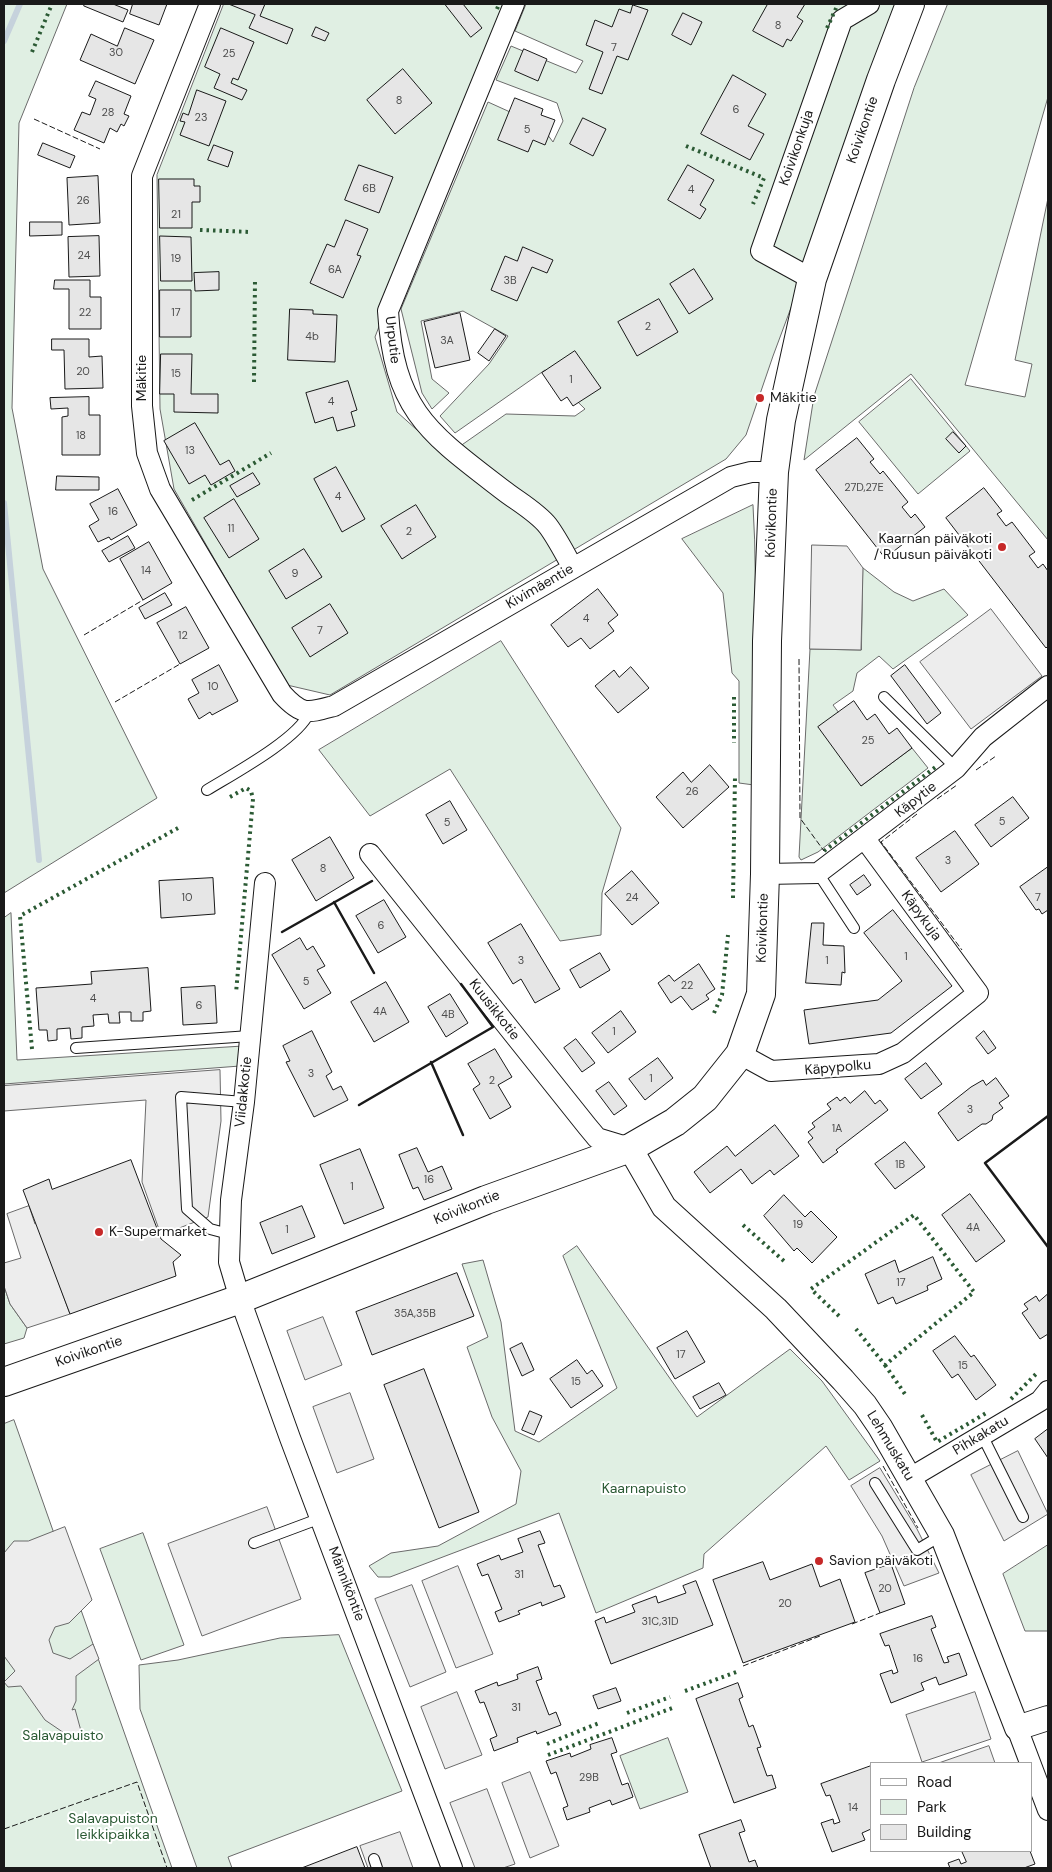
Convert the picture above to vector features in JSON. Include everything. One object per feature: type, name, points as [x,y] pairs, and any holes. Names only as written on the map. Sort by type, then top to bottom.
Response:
[{"type":"main road","name":"Koivikontie","points":[[4,1382],[240,1300],[486,1200],[630,1148],[675,1122],[705,1098],[740,1054],[761,994],[765,874],[767,641],[774,472],[787,388],[812,279],[881,80],[910,4]]},
{"type":"street","name":"Mäkitie","points":[[210,4],[142,176],[142,406],[147,453],[160,489],[282,694],[293,706],[309,713]]},
{"type":"street","name":"Urputie","points":[[514,4],[388,311],[390,341],[397,374],[420,420],[444,444],[547,524],[574,568]]},
{"type":"street","name":"Koivikonkuja","points":[[812,279],[761,251],[842,20],[869,4]]},
{"type":"street","name":"Kivimäentie","points":[[309,713],[334,706],[731,477],[751,472],[774,472]]},
{"type":"street","name":"Käpytie","points":[[818,874],[956,768],[983,737],[1048,686]]},
{"type":"street","name":"Käpykuja","points":[[865,839],[978,993]]},
{"type":"street","name":"Kuusikkotie","points":[[370,854],[586,1126],[597,1138],[630,1148]]},
{"type":"street","points":[[765,874],[818,874]]},
{"type":"street","name":"Viidakkotie","points":[[240,1300],[229,1262],[231,1200],[244,1102],[265,882]]},
{"type":"street","name":"Käpypolku","points":[[740,1054],[771,1071],[801,1071],[879,1064],[903,1053],[978,993]]},
{"type":"street","name":"Lehmuskatu","points":[[630,1148],[664,1207],[776,1309],[865,1405],[910,1478],[942,1535],[1030,1762]]},
{"type":"street","name":"Männiköntie","points":[[240,1300],[452,1868]]},
{"type":"street","name":"Pihkakatu","points":[[910,1478],[1040,1401],[1048,1391]]},
{"type":"street","points":[[1017,1728],[1048,1718]]},
{"type":"street","name":"Lehmuskatu","points":[[1032,1768],[1048,1810]]},
{"type":"lane","points":[[884,696],[956,768]]},
{"type":"lane","points":[[207,790],[281,741],[305,722],[309,713]]},
{"type":"lane","points":[[818,874],[854,928]]},
{"type":"lane","points":[[76,1048],[250,1036]]},
{"type":"lane","points":[[229,1234],[210,1229],[188,1209],[181,1097],[244,1102]]},
{"type":"lane","points":[[982,1435],[1023,1517]]},
{"type":"lane","points":[[875,1483],[917,1550],[942,1535]]},
{"type":"lane","points":[[254,1543],[321,1518]]},
{"type":"green space","points":[[4,4],[67,4],[19,123],[12,408],[43,569],[157,798],[4,893]]},
{"type":"green space","points":[[224,4],[503,4],[375,337],[397,412],[446,456],[506,414],[575,416],[585,409],[545,370],[455,433],[440,416],[489,364],[508,336],[463,311],[421,321],[432,379],[449,393],[432,409],[422,393],[401,309],[488,102],[541,126],[553,142],[563,121],[557,103],[496,80],[511,46],[576,73],[583,61],[515,31],[526,4],[904,4],[773,356],[746,435],[726,459],[330,695],[287,685],[174,489],[160,409],[157,175]]},
{"type":"green space","points":[[948,4],[1048,4],[1048,97],[965,385],[1025,397],[1032,364],[1015,360],[1048,198],[1048,540],[911,374],[804,460],[814,396],[914,88]]},
{"type":"green space","points":[[911,379],[970,451],[918,494],[859,422]]},
{"type":"green space","points":[[753,505],[755,540],[754,785],[739,783],[739,681],[732,673],[723,593],[682,539]]},
{"type":"green space","points":[[863,568],[894,592],[913,601],[944,589],[968,615],[893,669],[879,656],[857,673],[853,691],[833,705],[839,713],[861,786],[912,748],[928,768],[818,852],[801,860],[799,857],[810,649],[861,650]]},
{"type":"green space","points":[[501,641],[621,828],[602,893],[601,935],[560,941],[450,769],[370,816],[319,750]]},
{"type":"green space","points":[[11,913],[17,1060],[243,1046],[240,1066],[4,1084],[4,918]]},
{"type":"green space","name":"Kaarnapuisto","points":[[577,1246],[697,1417],[790,1349],[822,1381],[880,1461],[849,1480],[826,1446],[704,1554],[703,1568],[596,1613],[559,1513],[390,1577],[378,1577],[369,1566],[391,1553],[438,1546],[516,1504],[521,1471],[492,1417],[467,1347],[488,1337],[462,1264],[483,1260],[501,1322],[515,1431],[539,1442],[617,1388],[563,1256]]},
{"type":"green space","points":[[4,1286],[10,1304],[27,1328],[24,1338],[4,1344]]},
{"type":"green space","name":"Salavapuisto","points":[[14,1420],[172,1868],[4,1868],[4,1424]]},
{"type":"green space","points":[[143,1533],[184,1645],[141,1660],[100,1549]]},
{"type":"green space","points":[[1048,1545],[1048,1631],[1025,1631],[1003,1574]]},
{"type":"green space","points":[[339,1635],[402,1791],[228,1857],[232,1868],[197,1868],[140,1709],[139,1665],[178,1660],[280,1638]]},
{"type":"green space","points":[[668,1738],[688,1792],[640,1809],[620,1756]]},
{"type":"shaded area","points":[[812,545],[847,546],[863,568],[861,650],[810,649]]},
{"type":"shaded area","points":[[991,609],[1042,676],[971,729],[920,662]]},
{"type":"shaded area","points":[[220,1070],[221,1121],[208,1217],[161,1235],[142,1182],[146,1100],[4,1111],[4,1086]]},
{"type":"shaded area","points":[[29,1206],[70,1314],[27,1328],[10,1304],[4,1286],[4,1263],[21,1258],[7,1214]]},
{"type":"shaded area","points":[[323,1317],[342,1365],[305,1380],[287,1331]]},
{"type":"shaded area","points":[[350,1393],[374,1459],[337,1473],[313,1407]]},
{"type":"shaded area","points":[[1018,1451],[1048,1514],[1004,1541],[971,1475]]},
{"type":"shaded area","points":[[880,1468],[917,1529],[939,1573],[904,1586],[882,1536],[851,1486]]},
{"type":"shaded area","points":[[267,1507],[301,1599],[202,1636],[168,1544]]},
{"type":"shaded area","name":"Salavapuisto","points":[[65,1527],[92,1600],[69,1623],[55,1627],[49,1640],[53,1653],[70,1659],[93,1644],[99,1659],[76,1676],[76,1701],[72,1710],[75,1709],[81,1731],[70,1737],[45,1720],[21,1686],[8,1687],[4,1682],[15,1671],[4,1656],[4,1553],[14,1541],[28,1541]]},
{"type":"shaded area","points":[[458,1566],[493,1654],[456,1668],[422,1581]]},
{"type":"shaded area","points":[[412,1585],[446,1672],[410,1687],[375,1599]]},
{"type":"shaded area","points":[[457,1692],[482,1755],[445,1769],[421,1707]]},
{"type":"shaded area","points":[[975,1692],[991,1739],[922,1762],[906,1715]]},
{"type":"shaded area","points":[[989,1746],[995,1762],[942,1762]]},
{"type":"shaded area","points":[[530,1772],[559,1846],[530,1858],[502,1783]]},
{"type":"shaded area","points":[[487,1789],[515,1864],[503,1868],[475,1868],[450,1803]]},
{"type":"shaded area","points":[[400,1832],[413,1868],[368,1868],[360,1846]]},
{"type":"building","points":[[85,4],[113,4],[128,10],[123,22],[84,6]]},
{"type":"building","points":[[133,4],[167,4],[159,25],[130,14]]},
{"type":"building","points":[[229,4],[265,4],[260,16],[293,29],[287,44],[249,28],[255,15]]},
{"type":"building","points":[[445,4],[463,4],[482,28],[471,37]]},
{"type":"building","points":[[768,4],[805,4],[797,17],[803,21],[791,41],[787,39],[783,47],[753,31]]},
{"type":"building","points":[[633,5],[648,10],[628,60],[617,56],[602,94],[589,89],[603,52],[586,45],[595,20],[612,27],[619,9],[630,13]]},
{"type":"building","points":[[683,13],[702,22],[691,45],[672,35]]},
{"type":"building","points":[[316,27],[329,33],[325,41],[312,36]]},
{"type":"building","points":[[125,28],[154,40],[135,84],[80,60],[91,34],[117,46]]},
{"type":"building","points":[[221,28],[254,42],[238,80],[233,78],[231,83],[247,90],[242,100],[214,88],[220,74],[205,67]]},
{"type":"building","points":[[524,49],[547,59],[538,81],[515,71]]},
{"type":"building","points":[[403,69],[432,103],[395,134],[367,100]]},
{"type":"building","points":[[733,75],[766,94],[748,126],[764,134],[750,160],[701,134]]},
{"type":"building","points":[[96,81],[131,96],[124,114],[129,116],[124,126],[121,124],[117,132],[110,128],[104,143],[74,130],[82,112],[90,115],[96,99],[89,96]]},
{"type":"building","points":[[197,90],[226,101],[209,146],[180,135],[185,122],[180,121],[183,113],[188,115]]},
{"type":"building","points":[[515,98],[543,109],[541,115],[555,120],[545,145],[533,140],[528,152],[498,140]]},
{"type":"building","points":[[583,118],[606,129],[593,156],[570,144]]},
{"type":"building","points":[[43,143],[75,156],[70,168],[38,155]]},
{"type":"building","points":[[214,145],[233,152],[228,167],[208,160]]},
{"type":"building","points":[[359,165],[393,177],[379,213],[345,200]]},
{"type":"building","points":[[688,165],[714,180],[700,205],[706,209],[700,219],[668,200]]},
{"type":"building","points":[[98,176],[100,223],[69,225],[67,178]]},
{"type":"building","points":[[159,179],[194,179],[194,186],[200,186],[200,202],[192,202],[192,228],[160,228]]},
{"type":"building","points":[[346,220],[368,229],[357,255],[361,256],[343,298],[310,283],[327,244],[334,247]]},
{"type":"building","points":[[30,222],[62,222],[62,235],[30,236]]},
{"type":"building","points":[[99,236],[100,276],[69,277],[68,237]]},
{"type":"building","points":[[160,236],[191,237],[192,281],[161,281]]},
{"type":"building","points":[[523,247],[553,260],[547,273],[532,267],[517,301],[491,290],[505,256],[517,261]]},
{"type":"building","points":[[694,269],[713,299],[689,314],[670,284]]},
{"type":"building","points":[[219,272],[219,290],[195,291],[194,273]]},
{"type":"building","points":[[55,280],[90,280],[90,297],[101,297],[101,329],[69,329],[69,289],[54,289]]},
{"type":"building","points":[[160,290],[191,290],[191,337],[160,337]]},
{"type":"building","points":[[659,299],[678,332],[637,356],[618,322]]},
{"type":"building","points":[[290,309],[313,310],[313,314],[337,315],[335,362],[288,360]]},
{"type":"building","points":[[460,313],[470,360],[435,368],[424,322]]},
{"type":"building","points":[[495,329],[506,336],[489,361],[478,353]]},
{"type":"building","points":[[52,339],[89,339],[89,357],[102,356],[103,388],[65,389],[64,350],[52,350]]},
{"type":"building","points":[[575,351],[601,388],[573,406],[567,397],[561,401],[542,373]]},
{"type":"building","points":[[161,354],[192,354],[191,394],[218,394],[218,413],[174,412],[174,394],[160,394]]},
{"type":"building","points":[[348,381],[357,410],[351,412],[355,426],[337,431],[333,417],[315,423],[306,393]]},
{"type":"building","points":[[89,397],[89,415],[100,415],[100,455],[62,455],[62,417],[68,416],[68,408],[51,409],[50,398]]},
{"type":"building","points":[[195,423],[220,465],[229,460],[235,471],[211,485],[205,475],[189,484],[164,441]]},
{"type":"building","points":[[953,432],[966,446],[959,453],[946,439]]},
{"type":"building","points":[[857,438],[874,459],[870,462],[880,474],[883,471],[908,502],[902,507],[911,518],[915,514],[925,527],[885,558],[816,470]]},
{"type":"building","points":[[336,467],[365,519],[342,532],[314,479]]},
{"type":"building","points":[[253,473],[260,484],[237,497],[230,486]]},
{"type":"building","points":[[57,476],[99,477],[99,490],[56,490]]},
{"type":"building","points":[[984,488],[1002,511],[997,514],[1006,526],[1012,522],[1035,552],[1029,556],[1038,568],[1043,564],[1048,571],[1048,646],[1046,648],[946,518]]},
{"type":"building","points":[[118,489],[137,525],[111,540],[109,537],[98,542],[89,526],[99,520],[90,504]]},
{"type":"building","points":[[234,499],[259,539],[229,558],[204,518]]},
{"type":"building","points":[[416,505],[436,537],[402,559],[381,526]]},
{"type":"building","points":[[128,536],[135,548],[109,562],[102,551]]},
{"type":"building","points":[[149,542],[172,583],[143,600],[120,559]]},
{"type":"building","points":[[304,549],[322,577],[286,599],[269,571]]},
{"type":"building","points":[[598,589],[618,615],[608,623],[614,631],[590,649],[581,638],[568,647],[551,625]]},
{"type":"building","points":[[165,593],[172,605],[145,619],[139,608]]},
{"type":"building","points":[[330,604],[348,633],[310,657],[292,628]]},
{"type":"building","points":[[186,607],[209,648],[180,664],[157,623]]},
{"type":"building","points":[[219,665],[238,701],[212,715],[210,712],[199,719],[188,699],[199,693],[192,680]]},
{"type":"building","points":[[905,665],[941,713],[927,724],[891,676]]},
{"type":"building","points":[[631,667],[649,688],[618,713],[595,686],[614,670],[619,677]]},
{"type":"building","points":[[854,701],[867,720],[875,714],[889,734],[897,728],[912,748],[861,786],[818,727]]},
{"type":"building","points":[[710,765],[729,787],[683,828],[656,797],[683,772],[691,782]]},
{"type":"building","points":[[1013,797],[1029,818],[991,847],[975,825]]},
{"type":"building","points":[[450,801],[467,830],[443,844],[426,815]]},
{"type":"building","points":[[955,831],[979,864],[941,892],[916,858]]},
{"type":"building","points":[[330,837],[354,878],[316,901],[292,860]]},
{"type":"building","points":[[1048,867],[1048,910],[1042,914],[1039,909],[1036,910],[1020,887]]},
{"type":"building","points":[[632,871],[659,903],[632,925],[605,894]]},
{"type":"building","points":[[864,875],[871,885],[857,895],[850,885]]},
{"type":"building","points":[[213,878],[215,914],[161,918],[159,881]]},
{"type":"building","points":[[384,900],[406,937],[378,953],[356,916]]},
{"type":"building","points":[[893,910],[952,986],[891,1033],[809,1044],[804,1010],[878,1000],[902,981],[864,933]]},
{"type":"building","points":[[812,923],[824,923],[823,945],[844,946],[845,973],[842,972],[841,985],[806,983]]},
{"type":"building","points":[[521,924],[560,989],[535,1003],[521,979],[513,984],[488,943]]},
{"type":"building","points":[[300,938],[307,950],[313,946],[325,966],[317,970],[331,993],[304,1009],[272,955]]},
{"type":"building","points":[[600,953],[610,970],[580,988],[570,970]]},
{"type":"building","points":[[699,964],[715,989],[706,995],[709,999],[692,1010],[681,996],[671,1003],[658,983],[669,975],[674,981]]},
{"type":"building","points":[[148,968],[151,1011],[143,1012],[143,1021],[131,1021],[131,1012],[119,1012],[120,1023],[109,1023],[108,1014],[93,1015],[94,1026],[82,1027],[82,1038],[71,1039],[70,1028],[57,1029],[57,1040],[48,1041],[47,1030],[39,1030],[36,988],[92,984],[91,972]]},
{"type":"building","points":[[386,982],[409,1022],[374,1042],[351,1002]]},
{"type":"building","points":[[215,986],[217,1023],[183,1025],[181,988]]},
{"type":"building","points":[[450,994],[468,1023],[446,1037],[428,1007]]},
{"type":"building","points":[[621,1011],[636,1032],[608,1053],[592,1033]]},
{"type":"building","points":[[312,1031],[332,1072],[326,1076],[333,1090],[341,1086],[348,1100],[314,1117],[286,1062],[290,1061],[283,1046]]},
{"type":"building","points":[[984,1031],[996,1048],[988,1054],[976,1038]]},
{"type":"building","points":[[576,1039],[595,1063],[582,1072],[564,1048]]},
{"type":"building","points":[[495,1049],[512,1077],[498,1085],[511,1107],[490,1119],[473,1089],[480,1084],[468,1064]]},
{"type":"building","points":[[658,1058],[673,1078],[645,1100],[629,1079]]},
{"type":"building","points":[[926,1063],[942,1084],[921,1099],[905,1079]]},
{"type":"building","points":[[996,1078],[1009,1096],[999,1103],[1003,1108],[993,1115],[992,1120],[982,1124],[958,1141],[938,1113],[971,1087],[983,1080],[986,1085]]},
{"type":"building","points":[[609,1082],[627,1106],[614,1115],[596,1091]]},
{"type":"building","points":[[865,1091],[875,1104],[880,1100],[888,1110],[836,1150],[838,1152],[823,1163],[808,1142],[813,1138],[808,1132],[815,1127],[812,1123],[831,1109],[827,1104],[837,1097],[840,1101],[845,1097],[850,1103]]},
{"type":"building","points":[[775,1125],[799,1156],[774,1175],[770,1170],[752,1184],[741,1169],[710,1193],[694,1172],[727,1146],[735,1156]]},
{"type":"building","points":[[905,1142],[925,1167],[895,1189],[875,1164]]},
{"type":"building","points":[[417,1148],[428,1172],[442,1166],[452,1189],[424,1200],[418,1187],[413,1189],[399,1155]]},
{"type":"building","points":[[360,1149],[384,1208],[344,1224],[320,1165]]},
{"type":"building","name":"K-Supermarket","points":[[131,1160],[161,1239],[181,1255],[173,1262],[176,1276],[70,1314],[23,1190],[49,1179],[52,1189]]},
{"type":"building","points":[[970,1194],[1005,1241],[976,1262],[942,1215]]},
{"type":"building","points":[[784,1195],[805,1217],[811,1211],[837,1237],[812,1263],[797,1248],[794,1251],[764,1216]]},
{"type":"building","points":[[302,1206],[315,1237],[272,1254],[260,1223]]},
{"type":"building","points":[[933,1257],[942,1279],[927,1286],[928,1290],[896,1304],[893,1297],[878,1304],[865,1274],[895,1260],[899,1272]]},
{"type":"building","points":[[457,1273],[474,1316],[372,1355],[356,1312]]},
{"type":"building","points":[[1048,1294],[1048,1334],[1040,1339],[1022,1313],[1028,1309],[1024,1304],[1036,1296],[1039,1301]]},
{"type":"building","points":[[687,1331],[705,1362],[675,1379],[657,1348]]},
{"type":"building","points":[[955,1336],[971,1357],[974,1355],[996,1385],[976,1400],[958,1374],[952,1378],[933,1351]]},
{"type":"building","points":[[522,1343],[534,1370],[522,1376],[510,1349]]},
{"type":"building","points":[[577,1360],[587,1374],[592,1370],[603,1386],[571,1408],[550,1379]]},
{"type":"building","points":[[424,1369],[479,1512],[439,1528],[384,1385]]},
{"type":"building","points":[[719,1383],[726,1395],[700,1409],[693,1397]]},
{"type":"building","points":[[530,1411],[542,1416],[534,1435],[522,1430]]},
{"type":"building","points":[[1048,1429],[1048,1458],[1035,1439]]},
{"type":"building","points":[[540,1531],[545,1543],[538,1545],[554,1587],[560,1585],[565,1597],[542,1606],[541,1602],[518,1611],[520,1614],[499,1622],[495,1612],[502,1609],[488,1574],[482,1576],[477,1564],[499,1555],[501,1560],[523,1552],[518,1539]]},
{"type":"building","points":[[763,1562],[770,1580],[812,1564],[820,1587],[840,1579],[855,1622],[743,1663],[713,1580]]},
{"type":"building","points":[[891,1564],[905,1604],[880,1613],[865,1573]]},
{"type":"building","points":[[696,1581],[713,1625],[611,1664],[595,1621],[604,1617],[606,1623],[635,1612],[632,1605],[656,1596],[658,1603],[686,1593],[683,1586]]},
{"type":"building","points":[[932,1616],[936,1627],[931,1629],[944,1663],[949,1662],[947,1657],[959,1653],[967,1675],[939,1685],[936,1677],[921,1683],[924,1690],[891,1703],[880,1674],[892,1670],[893,1674],[898,1672],[889,1645],[885,1646],[880,1634]]},
{"type":"building","points":[[538,1667],[542,1679],[536,1681],[549,1715],[556,1712],[561,1725],[537,1734],[536,1731],[517,1738],[518,1742],[494,1751],[490,1739],[497,1736],[484,1702],[480,1703],[475,1691],[497,1682],[498,1686],[518,1679],[517,1675]]},
{"type":"building","points":[[738,1683],[743,1697],[739,1699],[749,1727],[753,1725],[761,1747],[757,1748],[767,1776],[772,1775],[776,1788],[734,1803],[696,1699]]},
{"type":"building","points":[[616,1688],[621,1701],[598,1709],[593,1696]]},
{"type":"building","points":[[612,1738],[617,1752],[611,1754],[622,1785],[628,1783],[633,1797],[612,1805],[610,1800],[589,1808],[590,1812],[567,1820],[563,1808],[568,1806],[556,1772],[551,1774],[546,1761],[570,1753],[571,1757],[591,1749],[590,1745]]},
{"type":"building","points":[[870,1766],[870,1829],[862,1833],[865,1840],[832,1852],[821,1823],[833,1819],[834,1824],[840,1822],[830,1795],[826,1796],[821,1784]]},
{"type":"building","points":[[741,1820],[745,1831],[739,1833],[749,1862],[755,1860],[758,1868],[711,1868],[699,1835]]},
{"type":"building","points":[[357,1847],[365,1868],[302,1868]]},
{"type":"building","points":[[962,1852],[1030,1852],[1035,1864],[1024,1868],[950,1868],[948,1863],[959,1859],[961,1864],[966,1862]]},
{"type":"waterway","points":[[4,41],[20,4]]},
{"type":"waterway","points":[[4,503],[39,860]]},
{"type":"hedge","points":[[32,52],[52,4]]},
{"type":"hedge","points":[[497,9],[499,4]]},
{"type":"hedge","points":[[827,28],[838,4]]},
{"type":"hedge","points":[[686,146],[764,178],[753,204]]},
{"type":"hedge","points":[[200,230],[251,232]]},
{"type":"hedge","points":[[254,382],[255,280]]},
{"type":"hedge","points":[[192,500],[271,453]]},
{"type":"hedge","points":[[734,697],[734,743]]},
{"type":"hedge","points":[[824,851],[937,766]]},
{"type":"hedge","points":[[733,898],[735,777]]},
{"type":"hedge","points":[[230,797],[246,788],[251,791],[253,799],[236,993]]},
{"type":"hedge","points":[[32,1049],[20,916],[178,828]]},
{"type":"hedge","points":[[714,1013],[722,995],[728,935]]},
{"type":"hedge","points":[[839,1316],[811,1289],[914,1215],[974,1292],[885,1365],[856,1329]]},
{"type":"hedge","points":[[743,1225],[785,1262]]},
{"type":"hedge","points":[[885,1365],[907,1397]]},
{"type":"hedge","points":[[1011,1399],[1038,1372]]},
{"type":"hedge","points":[[922,1415],[937,1442],[988,1412]]},
{"type":"hedge","points":[[685,1691],[739,1671]]},
{"type":"hedge","points":[[627,1713],[670,1697]]},
{"type":"hedge","points":[[548,1755],[675,1707]]},
{"type":"hedge","points":[[547,1744],[599,1723]]},
{"type":"fence","points":[[34,119],[100,149]]},
{"type":"fence","points":[[84,635],[143,600]]},
{"type":"fence","points":[[799,659],[800,818],[824,851]]},
{"type":"fence","points":[[115,702],[180,664]]},
{"type":"fence","points":[[976,770],[996,756]]},
{"type":"fence","points":[[937,799],[957,785]]},
{"type":"fence","points":[[917,814],[881,842],[962,950]]},
{"type":"fence","points":[[883,1466],[918,1528]]},
{"type":"fence","points":[[852,1624],[880,1613]]},
{"type":"fence","points":[[743,1666],[820,1636]]},
{"type":"fence","points":[[4,1829],[137,1782],[167,1868]]},
{"type":"wall","points":[[282,932],[372,881]]},
{"type":"wall","points":[[334,902],[374,973]]},
{"type":"wall","points":[[359,1105],[493,1027],[461,984]]},
{"type":"wall","points":[[431,1062],[463,1135]]},
{"type":"wall","points":[[1048,1116],[985,1163],[1048,1247]]},
{"type":"place","name":"Mäkitie","points":[[760,398]]},
{"type":"place","name":"Kaarnan päiväkoti / Ruusun päiväkoti","points":[[1002,547]]},
{"type":"place","name":"K-Supermarket","points":[[99,1232]]},
{"type":"place","name":"Savion päiväkoti","points":[[819,1561]]},
{"type":"park label","name":"Salavapuiston leikkipaikka","points":[[113,1828]]}]
